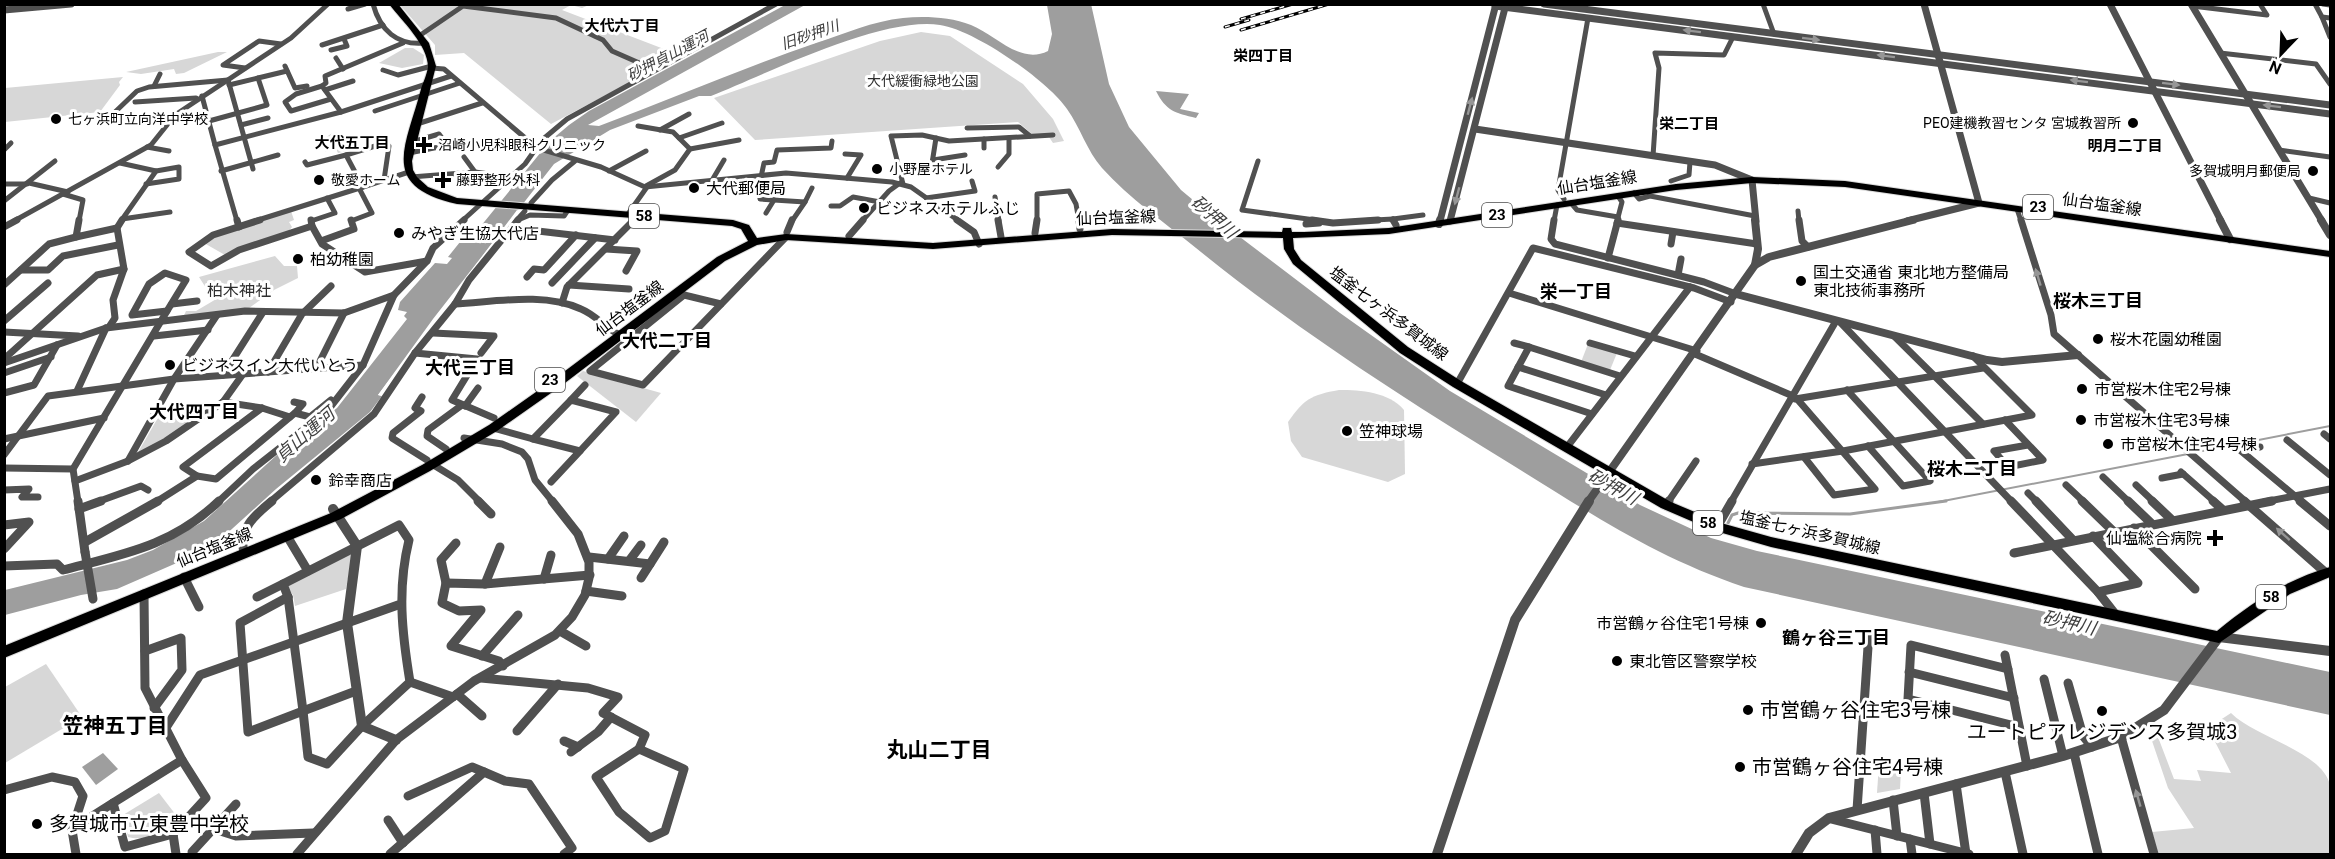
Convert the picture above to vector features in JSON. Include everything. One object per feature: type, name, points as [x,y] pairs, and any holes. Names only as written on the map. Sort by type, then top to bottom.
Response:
[{"type":"main road","points":[[393,4],[422,39],[432,67],[409,153],[410,175]]},
{"type":"main road","name":"58","points":[[410,175],[422,188],[437,196],[481,204],[733,223],[745,227],[753,240]]},
{"type":"main road","name":"仙台塩釜線","points":[[4,652],[94,607],[144,594],[243,549],[287,536],[429,462],[494,423],[617,333],[727,248],[753,240],[786,235],[979,242],[1001,237],[1080,229],[1361,233],[1748,177]]},
{"type":"main road","name":"仙台塩釜線","points":[[1564,202],[1671,181],[1748,177],[1849,180],[2331,254]]},
{"type":"main road","name":"仙台塩釜線","points":[[1979,201],[2017,209],[2331,250]]},
{"type":"main road","name":"仙台塩釜線","points":[[1287,232],[1394,222],[1446,220]]},
{"type":"main road","name":"仙台塩釜線","points":[[786,235],[907,246],[1083,233],[1165,230]]},
{"type":"main road","name":"塩釜七ヶ浜多賀城線","points":[[1287,232],[1292,256],[1305,270],[1404,350],[1457,384],[1567,447],[1607,475],[1666,505],[1717,526],[1771,542],[2116,615],[2216,641]]},
{"type":"main road","name":"仙台塩釜線","points":[[617,333],[680,294],[721,259],[753,240]]},
{"type":"main road","name":"仙台塩釜線","points":[[429,462],[446,449],[469,439]]},
{"type":"main road","name":"仙台塩釜線","points":[[4,644],[334,512]]},
{"type":"main road","name":"58","points":[[2216,641],[2277,592],[2299,581],[2328,573]]},
{"type":"street","points":[[4,10],[72,4]]},
{"type":"street","points":[[4,227],[147,147],[175,115],[228,82],[281,44],[328,4]]},
{"type":"street","points":[[348,9],[365,4]]},
{"type":"street","points":[[373,4],[383,25],[403,43]]},
{"type":"street","points":[[4,566],[57,564],[63,570],[145,549],[198,521],[253,469],[327,410],[347,388],[363,365],[394,295],[427,261],[433,248],[540,149],[547,135],[583,109],[776,4]]},
{"type":"street","points":[[1544,4],[2331,105]]},
{"type":"street","points":[[1763,4],[1774,34]]},
{"type":"street","points":[[1437,855],[1515,620],[1580,514],[1646,417],[1696,352],[1755,266],[1769,256],[1979,201],[1924,4]]},
{"type":"street","points":[[2110,4],[2228,237]]},
{"type":"street","points":[[2192,5],[2267,15],[2260,4]]},
{"type":"street","points":[[2315,4],[2330,34]]},
{"type":"street","points":[[2323,4],[2331,5]]},
{"type":"street","points":[[1446,220],[1455,164],[1496,5],[2331,114]]},
{"type":"street","points":[[2192,5],[2331,235]]},
{"type":"street","points":[[325,76],[403,43],[422,39],[463,6],[556,18],[603,40],[612,51],[653,69]]},
{"type":"street","points":[[1446,220],[1465,165],[1506,6]]},
{"type":"street","points":[[2322,17],[2331,18]]},
{"type":"street","points":[[1588,18],[1558,190],[1564,202],[1576,210],[1617,220],[1758,247],[1769,256]]},
{"type":"street","points":[[322,45],[383,25]]},
{"type":"street","points":[[1653,156],[1659,68],[1655,53],[1724,55],[1733,37]]},
{"type":"street","points":[[331,50],[347,46],[344,39]]},
{"type":"street","points":[[245,68],[223,64],[259,41],[281,44]]},
{"type":"street","points":[[1908,51],[1911,59]]},
{"type":"street","points":[[2220,53],[2316,64],[2331,84]]},
{"type":"street","points":[[336,58],[343,69]]},
{"type":"street","points":[[2020,65],[2024,74]]},
{"type":"street","points":[[323,67],[324,86],[340,112]]},
{"type":"street","points":[[383,70],[398,75],[432,67],[441,68],[540,149],[609,171],[646,187],[786,173],[902,184],[974,232],[979,242]]},
{"type":"street","points":[[114,113],[137,91],[154,86],[258,78],[286,68],[295,88],[353,81]]},
{"type":"street","points":[[2320,69],[2331,70]]},
{"type":"street","points":[[154,86],[160,74]]},
{"type":"street","points":[[215,145],[340,112],[452,76]]},
{"type":"street","points":[[209,121],[267,105],[258,78]]},
{"type":"street","points":[[228,82],[252,166]]},
{"type":"street","points":[[375,111],[460,83]]},
{"type":"street","points":[[324,86],[296,94],[285,102],[291,111],[331,99]]},
{"type":"street","points":[[2195,87],[2200,97]]},
{"type":"street","points":[[135,102],[201,97]]},
{"type":"street","points":[[201,97],[220,171],[239,226]]},
{"type":"street","points":[[417,124],[482,103]]},
{"type":"street","points":[[660,130],[689,114]]},
{"type":"street","points":[[241,124],[268,118]]},
{"type":"street","points":[[679,138],[722,123]]},
{"type":"street","points":[[638,126],[673,132],[690,149]]},
{"type":"street","points":[[967,128],[1019,127],[1030,136]]},
{"type":"street","points":[[1464,128],[1725,168],[1748,177],[1758,247],[1755,266]]},
{"type":"street","points":[[409,153],[439,147],[446,142],[440,134],[412,142]]},
{"type":"street","points":[[902,184],[891,136],[922,135],[949,141],[1053,135]]},
{"type":"street","points":[[901,174],[931,170],[936,138]]},
{"type":"street","points":[[998,167],[1009,154],[1009,138]]},
{"type":"street","points":[[984,139],[984,148]]},
{"type":"street","points":[[562,303],[569,285],[615,240],[634,215],[646,187],[675,170],[690,149],[739,140]]},
{"type":"street","points":[[805,202],[760,199],[760,177],[764,163],[774,162],[777,150],[831,148],[832,141]]},
{"type":"street","points":[[4,150],[11,143]]},
{"type":"street","points":[[305,162],[307,165],[385,143],[389,146],[389,153],[384,180]]},
{"type":"street","points":[[147,147],[169,151]]},
{"type":"street","points":[[2279,150],[2331,157]]},
{"type":"street","points":[[609,171],[646,151]]},
{"type":"street","points":[[321,241],[354,229],[351,220],[372,213],[346,154]]},
{"type":"street","points":[[845,154],[861,155],[847,178]]},
{"type":"street","points":[[220,171],[252,166],[278,155]]},
{"type":"street","points":[[933,160],[965,155]]},
{"type":"street","points":[[464,157],[475,172]]},
{"type":"street","points":[[711,182],[724,159]]},
{"type":"street","points":[[4,201],[55,161]]},
{"type":"street","points":[[243,549],[241,540],[245,528],[268,504],[374,414],[415,353],[433,333],[469,280],[519,220],[527,207],[573,161]]},
{"type":"street","points":[[1258,162],[1242,210],[1333,223]]},
{"type":"street","points":[[1671,181],[1689,175],[1690,162]]},
{"type":"street","points":[[120,163],[156,171],[179,167],[179,178],[146,184]]},
{"type":"street","points":[[1455,164],[1465,165]]},
{"type":"street","points":[[77,391],[107,328],[115,318],[113,300],[124,269],[117,228],[156,171]]},
{"type":"street","points":[[312,226],[239,250],[211,266],[189,252],[213,235],[384,180],[410,175],[475,172],[512,177]]},
{"type":"street","points":[[926,198],[975,192],[972,181]]},
{"type":"street","points":[[4,184],[28,184],[83,200],[76,237]]},
{"type":"street","points":[[849,236],[880,202],[902,184]]},
{"type":"street","points":[[722,304],[680,294],[590,371],[643,385],[722,304],[786,235],[793,218],[812,188]]},
{"type":"street","points":[[1035,233],[1038,217],[1037,194],[1069,191],[1076,204],[1080,229]]},
{"type":"street","points":[[1634,193],[1639,199],[1650,196],[1755,216]]},
{"type":"street","points":[[1608,258],[1622,202],[1618,196]]},
{"type":"street","points":[[831,206],[840,206],[853,197],[880,202]]},
{"type":"street","points":[[995,197],[1001,237]]},
{"type":"street","points":[[327,198],[335,213],[311,220],[312,226],[321,241],[365,272],[427,261]]},
{"type":"street","points":[[2309,198],[2331,204]]},
{"type":"street","points":[[766,213],[774,200]]},
{"type":"street","points":[[1564,202],[1551,241],[1677,275],[1734,298]]},
{"type":"street","points":[[2017,209],[2051,315],[2054,334],[2328,573]]},
{"type":"street","points":[[519,220],[530,215],[564,216],[568,210]]},
{"type":"street","points":[[1798,211],[1802,241],[1808,247]]},
{"type":"street","points":[[122,219],[170,213]]},
{"type":"street","points":[[1306,224],[1394,222],[1423,215]]},
{"type":"street","points":[[4,285],[49,244],[117,228]]},
{"type":"street","points":[[512,228],[615,240]]},
{"type":"street","points":[[1671,244],[1673,232]]},
{"type":"street","points":[[527,277],[534,269],[544,270],[576,236]]},
{"type":"street","points":[[552,283],[595,238]]},
{"type":"street","points":[[21,270],[48,270],[63,256],[118,244]]},
{"type":"street","points":[[1457,384],[1533,248],[2002,362],[2078,355]]},
{"type":"street","points":[[606,249],[637,251],[626,271]]},
{"type":"street","points":[[1677,275],[1682,259]]},
{"type":"street","points":[[4,361],[97,275],[124,269]]},
{"type":"street","points":[[94,607],[73,469],[163,322],[170,307],[186,280],[165,273],[149,284],[132,315],[170,307],[197,302]]},
{"type":"street","points":[[4,321],[48,283]]},
{"type":"street","points":[[569,285],[628,289]]},
{"type":"street","points":[[268,372],[302,314],[331,286]]},
{"type":"street","points":[[1567,447],[1690,287]]},
{"type":"street","points":[[1509,293],[1652,336],[1696,352],[1794,398],[1875,489],[1834,495],[1804,457]]},
{"type":"street","points":[[4,361],[107,328],[263,312],[344,313],[394,295]]},
{"type":"street","points":[[454,304],[562,303],[582,309],[617,333]]},
{"type":"street","points":[[223,375],[263,312]]},
{"type":"street","points":[[316,369],[344,313]]},
{"type":"street","points":[[128,461],[174,379],[217,315]]},
{"type":"street","points":[[1838,321],[2053,544],[2098,592],[2116,615]]},
{"type":"street","points":[[1717,526],[1838,321]]},
{"type":"street","points":[[154,336],[208,330]]},
{"type":"street","points":[[4,333],[81,336]]},
{"type":"street","points":[[433,333],[494,336],[481,352]]},
{"type":"street","points":[[1894,336],[1983,424]]},
{"type":"street","points":[[1590,342],[1635,356]]},
{"type":"street","points":[[1514,343],[1620,376]]},
{"type":"street","points":[[4,393],[34,385],[57,345]]},
{"type":"street","points":[[1529,347],[1508,386],[1592,414]]},
{"type":"street","points":[[415,353],[477,359],[452,400],[494,423],[533,439],[580,451]]},
{"type":"street","points":[[1752,464],[1843,451],[2032,415],[1973,356]]},
{"type":"street","points":[[4,373],[51,357]]},
{"type":"street","points":[[4,454],[21,436],[48,396],[174,379],[363,365]]},
{"type":"street","points":[[1518,367],[1606,395]]},
{"type":"street","points":[[1794,398],[1983,368]]},
{"type":"street","points":[[75,482],[128,461],[166,441],[223,402],[243,374]]},
{"type":"street","points":[[533,439],[585,385]]},
{"type":"street","points":[[223,402],[310,417],[347,388]]},
{"type":"street","points":[[446,449],[427,436],[428,430],[463,405],[478,388]]},
{"type":"street","points":[[1847,390],[1930,481],[1903,486],[1868,446]]},
{"type":"street","points":[[422,397],[416,408],[421,411],[393,433],[392,438],[458,480],[490,514]]},
{"type":"street","points":[[551,482],[616,412],[571,400]]},
{"type":"street","points":[[262,408],[183,467],[197,476],[216,479],[303,404],[294,402]]},
{"type":"street","points":[[4,439],[104,418]]},
{"type":"street","points":[[2005,420],[2043,459],[2008,466],[1994,451],[2028,445]]},
{"type":"street","points":[[297,855],[313,832],[396,740],[480,678],[560,631],[571,620],[586,591],[590,575],[589,557],[579,535],[532,478],[530,461],[522,452],[469,439]]},
{"type":"street","points":[[2287,440],[2331,475]]},
{"type":"street","points":[[2260,447],[2240,450],[2331,526]]},
{"type":"street","points":[[1666,505],[1696,461]]},
{"type":"street","points":[[4,468],[73,469]]},
{"type":"street","points":[[2162,478],[2182,473],[2222,509]]},
{"type":"street","points":[[85,542],[147,508],[197,476]]},
{"type":"street","points":[[2103,477],[2152,524]]},
{"type":"street","points":[[2066,485],[2114,532]]},
{"type":"street","points":[[2136,485],[2172,520]]},
{"type":"street","points":[[79,509],[141,486],[148,490]]},
{"type":"street","points":[[4,490],[29,489],[22,497],[38,496]]},
{"type":"street","points":[[2014,553],[2222,509],[2331,489]]},
{"type":"street","points":[[2028,493],[2073,540]]},
{"type":"street","points":[[334,512],[357,546],[347,623],[362,726]]},
{"type":"street","points":[[4,525],[29,522],[4,549]]},
{"type":"street","points":[[256,597],[399,525],[409,540],[399,573],[398,605],[410,682]]},
{"type":"street","points":[[2134,528],[2195,589]]},
{"type":"street","points":[[287,536],[308,571]]},
{"type":"street","points":[[608,559],[624,536]]},
{"type":"street","points":[[2093,536],[2138,583],[2098,592]]},
{"type":"street","points":[[641,578],[664,542]]},
{"type":"street","points":[[456,543],[441,560],[446,583],[442,603],[459,611],[481,610],[451,646],[499,661],[502,666]]},
{"type":"street","points":[[629,561],[640,545]]},
{"type":"street","points":[[485,584],[500,547]]},
{"type":"street","points":[[544,579],[551,555]]},
{"type":"street","points":[[589,557],[650,564]]},
{"type":"street","points":[[446,583],[485,584],[590,575]]},
{"type":"street","points":[[184,577],[200,607]]},
{"type":"street","points":[[283,584],[297,640],[308,757],[327,764],[362,726],[410,682]]},
{"type":"street","points":[[586,591],[622,596]]},
{"type":"street","points":[[113,802],[125,847],[173,834],[206,798],[182,760],[145,688],[144,594]]},
{"type":"street","points":[[288,597],[240,624],[248,732],[356,691]]},
{"type":"street","points":[[165,729],[200,675],[398,605]]},
{"type":"street","points":[[482,656],[518,615]]},
{"type":"street","points":[[560,631],[586,646]]},
{"type":"street","points":[[1857,810],[1869,632]]},
{"type":"street","points":[[145,651],[181,638],[182,670],[154,708]]},
{"type":"street","points":[[1796,855],[1801,841],[1815,825],[1828,818],[2068,755],[2121,737],[2156,718],[2216,641],[2331,651]]},
{"type":"street","points":[[2008,669],[1911,645],[1908,699],[2019,727]]},
{"type":"street","points":[[2005,655],[2027,766]]},
{"type":"street","points":[[1909,672],[2014,698]]},
{"type":"street","points":[[480,678],[588,688],[618,698],[603,713],[645,735],[639,749],[596,777],[619,812],[650,838],[665,831],[684,769],[639,749]]},
{"type":"street","points":[[2044,679],[2098,855]]},
{"type":"street","points":[[410,682],[455,695],[482,716]]},
{"type":"street","points":[[517,731],[558,684]]},
{"type":"street","points":[[2068,684],[2083,736],[2092,747]]},
{"type":"street","points":[[564,741],[574,749],[598,732],[611,717]]},
{"type":"street","points":[[362,726],[396,740]]},
{"type":"street","points":[[2121,737],[2154,855]]},
{"type":"street","points":[[72,829],[182,760]]},
{"type":"street","points":[[408,796],[472,767],[505,781],[520,781],[529,784],[571,852]]},
{"type":"street","points":[[2005,771],[2023,855]]},
{"type":"street","points":[[390,855],[484,772]]},
{"type":"street","points":[[4,790],[52,777],[75,782],[83,792],[83,802],[72,829],[76,855]]},
{"type":"street","points":[[1828,818],[1967,854],[1956,784]]},
{"type":"street","points":[[1924,793],[1930,844]]},
{"type":"street","points":[[1893,800],[1897,836]]},
{"type":"street","points":[[192,852],[236,804]]},
{"type":"street","points":[[388,820],[403,843]]},
{"type":"street","points":[[214,829],[236,836],[313,832]]},
{"type":"street","points":[[1875,830],[1878,855]]},
{"type":"street","points":[[173,834],[176,855]]},
{"type":"street","points":[[1910,839],[1912,855]]},
{"type":"green space","points":[[400,5],[571,5],[562,10],[677,54],[659,67],[551,124],[464,53],[435,55],[435,45]]},
{"type":"green space","points":[[571,5],[589,5],[582,8]]},
{"type":"green space","name":"大代緩衝緑地公園","points":[[921,32],[950,36],[1023,84],[1053,119],[1064,141],[1053,143],[1047,134],[1032,134],[1018,122],[755,140],[714,98],[880,41]]},
{"type":"green space","points":[[405,48],[413,48],[424,55],[423,64],[402,68],[379,63]]},
{"type":"green space","points":[[227,52],[184,73],[176,74],[174,69],[141,74],[126,72]]},
{"type":"green space","points":[[123,77],[119,82],[120,85],[100,112],[5,122],[5,88]]},
{"type":"green space","points":[[334,132],[359,142],[345,147],[347,151],[338,153],[336,149],[326,152],[320,141]]},
{"type":"green space","points":[[291,211],[294,220],[289,222],[292,227],[287,233],[225,255],[204,243],[215,235]]},
{"type":"green space","name":"柏木神社","points":[[275,256],[284,266],[297,266],[298,278],[274,290],[245,311],[182,320],[186,311],[196,311],[218,298],[206,288],[199,277]]},
{"type":"green space","points":[[1588,344],[1617,353],[1610,370],[1581,362]]},
{"type":"green space","points":[[583,371],[661,393],[636,422],[577,376]]},
{"type":"green space","name":"笠神球場","points":[[1339,390],[1383,396],[1391,399],[1404,410],[1405,474],[1388,482],[1302,457],[1291,441],[1288,422],[1309,399]]},
{"type":"green space","points":[[204,413],[153,448],[137,454],[159,416]]},
{"type":"green space","points":[[349,553],[352,556],[346,589],[295,606],[293,595],[286,587],[290,582]]},
{"type":"green space","points":[[46,664],[82,717],[5,763],[5,687]]},
{"type":"green space","points":[[2231,713],[2242,722],[2302,754],[2324,773],[2330,785],[2332,800],[2330,854],[2158,854],[2152,832],[2194,828],[2168,788],[2151,738],[2158,737],[2174,779],[2201,781],[2197,770],[2231,773],[2208,728]]},
{"type":"green space","points":[[1879,763],[1901,771],[1900,789],[1877,793]]},
{"type":"green space","points":[[159,793],[179,819],[156,835],[142,838],[128,837],[123,815]]},
{"type":"water","points":[[1091,4],[1109,84],[1129,127],[1181,190],[1340,313],[1450,391],[1640,505],[1711,538],[1757,551],[2330,672],[2330,715],[1744,587],[1681,562],[1625,533],[1432,415],[1272,307],[1124,190],[1102,168],[1092,154],[1067,109],[1028,71],[972,36],[940,25],[916,25],[888,29],[825,48],[711,96],[699,96],[610,130],[554,164],[433,319],[378,395],[382,396],[370,412],[276,489],[211,548],[117,589],[81,595],[5,615],[5,590],[127,560],[153,550],[204,521],[278,454],[337,408],[407,319],[404,316],[407,312],[398,310],[400,302],[435,263],[447,264],[452,258],[448,257],[460,242],[467,243],[550,141],[589,111],[785,5],[805,5],[588,125],[599,126],[734,73],[859,28],[903,18],[955,20],[971,25],[1018,52],[1038,54],[1048,51],[1052,34],[1047,5]]},
{"type":"water","points":[[1156,91],[1189,94],[1180,109],[1199,113],[1196,118],[1172,110]]},
{"type":"water","points":[[103,753],[118,769],[96,785],[82,767]]},
{"type":"pier","points":[[517,210],[523,212],[435,321],[382,396],[378,395]]},
{"type":"waterway","points":[[2197,452],[2330,426]]},
{"type":"waterway","points":[[1938,502],[2188,454]]},
{"type":"waterway","points":[[1728,523],[1732,515],[1738,513],[1850,514],[1946,501]]},
{"type":"railway","points":[[1241,19],[1293,4]]},
{"type":"railway","points":[[1241,30],[1329,4]]},
{"type":"railway","points":[[1225,27],[1249,20]]},
{"type":"place","name":"七ヶ浜町立向洋中学校","points":[[56,119]]},
{"type":"place","name":"PEO建機教習センタ 宮城教習所","points":[[2133,123]]},
{"type":"place","name":"沼崎小児科眼科クリニック","points":[[424,145]]},
{"type":"place","name":"小野屋ホテル","points":[[877,169]]},
{"type":"place","name":"多賀城明月郵便局","points":[[2313,171]]},
{"type":"place","name":"敬愛ホーム","points":[[319,180]]},
{"type":"place","name":"藤野整形外科","points":[[443,180]]},
{"type":"place","name":"大代郵便局","points":[[694,188]]},
{"type":"place","name":"ビジネスホテルふじ","points":[[864,208]]},
{"type":"place","name":"みやぎ生協大代店","points":[[399,233]]},
{"type":"place","name":"柏幼稚園","points":[[298,259]]},
{"type":"place","name":"国土交通省 東北地方整備局 東北技術事務所","points":[[1801,281]]},
{"type":"place","name":"桜木花園幼稚園","points":[[2098,339]]},
{"type":"place","name":"ビジネスイン大代いとう","points":[[170,365]]},
{"type":"place","name":"市営桜木住宅2号棟","points":[[2082,389]]},
{"type":"place","name":"市営桜木住宅3号棟","points":[[2081,420]]},
{"type":"place","name":"笠神球場","points":[[1347,431]]},
{"type":"place","name":"市営桜木住宅4号棟","points":[[2108,444]]},
{"type":"place","name":"鈴幸商店","points":[[316,480]]},
{"type":"place","name":"仙塩総合病院","points":[[2215,538]]},
{"type":"place","name":"市営鶴ヶ谷住宅1号棟","points":[[1761,623]]},
{"type":"place","name":"東北管区警察学校","points":[[1617,661]]},
{"type":"place","name":"市営鶴ヶ谷住宅3号棟","points":[[1748,710]]},
{"type":"place","name":"ユートピアレジデンス多賀城3","points":[[2102,711]]},
{"type":"place","name":"市営鶴ヶ谷住宅4号棟","points":[[1740,767]]},
{"type":"place","name":"多賀城市立東豊中学校","points":[[37,824]]},
{"type":"district","name":"大代六丁目","points":[[622,26]]},
{"type":"district","name":"栄四丁目","points":[[1263,56]]},
{"type":"district","name":"栄二丁目","points":[[1689,124]]},
{"type":"district","name":"大代五丁目","points":[[352,143]]},
{"type":"district","name":"明月二丁目","points":[[2125,146]]},
{"type":"district","name":"栄一丁目","points":[[1576,292]]},
{"type":"district","name":"桜木三丁目","points":[[2098,301]]},
{"type":"district","name":"大代二丁目","points":[[667,341]]},
{"type":"district","name":"大代三丁目","points":[[470,368]]},
{"type":"district","name":"大代四丁目","points":[[194,412]]},
{"type":"district","name":"桜木二丁目","points":[[1972,469]]},
{"type":"district","name":"鶴ヶ谷三丁目","points":[[1836,638]]},
{"type":"district","name":"笠神五丁目","points":[[115,726]]},
{"type":"district","name":"丸山二丁目","points":[[939,750]]},
{"type":"water label","name":"旧砂押川","points":[[810,35]]},
{"type":"water label","name":"砂押貞山運河","points":[[668,56]]},
{"type":"water label","name":"砂押川","points":[[1214,217]]},
{"type":"water label","name":"貞山運河","points":[[305,435]]},
{"type":"water label","name":"砂押川","points":[[1613,487]]},
{"type":"water label","name":"砂押川","points":[[2069,623]]}]
